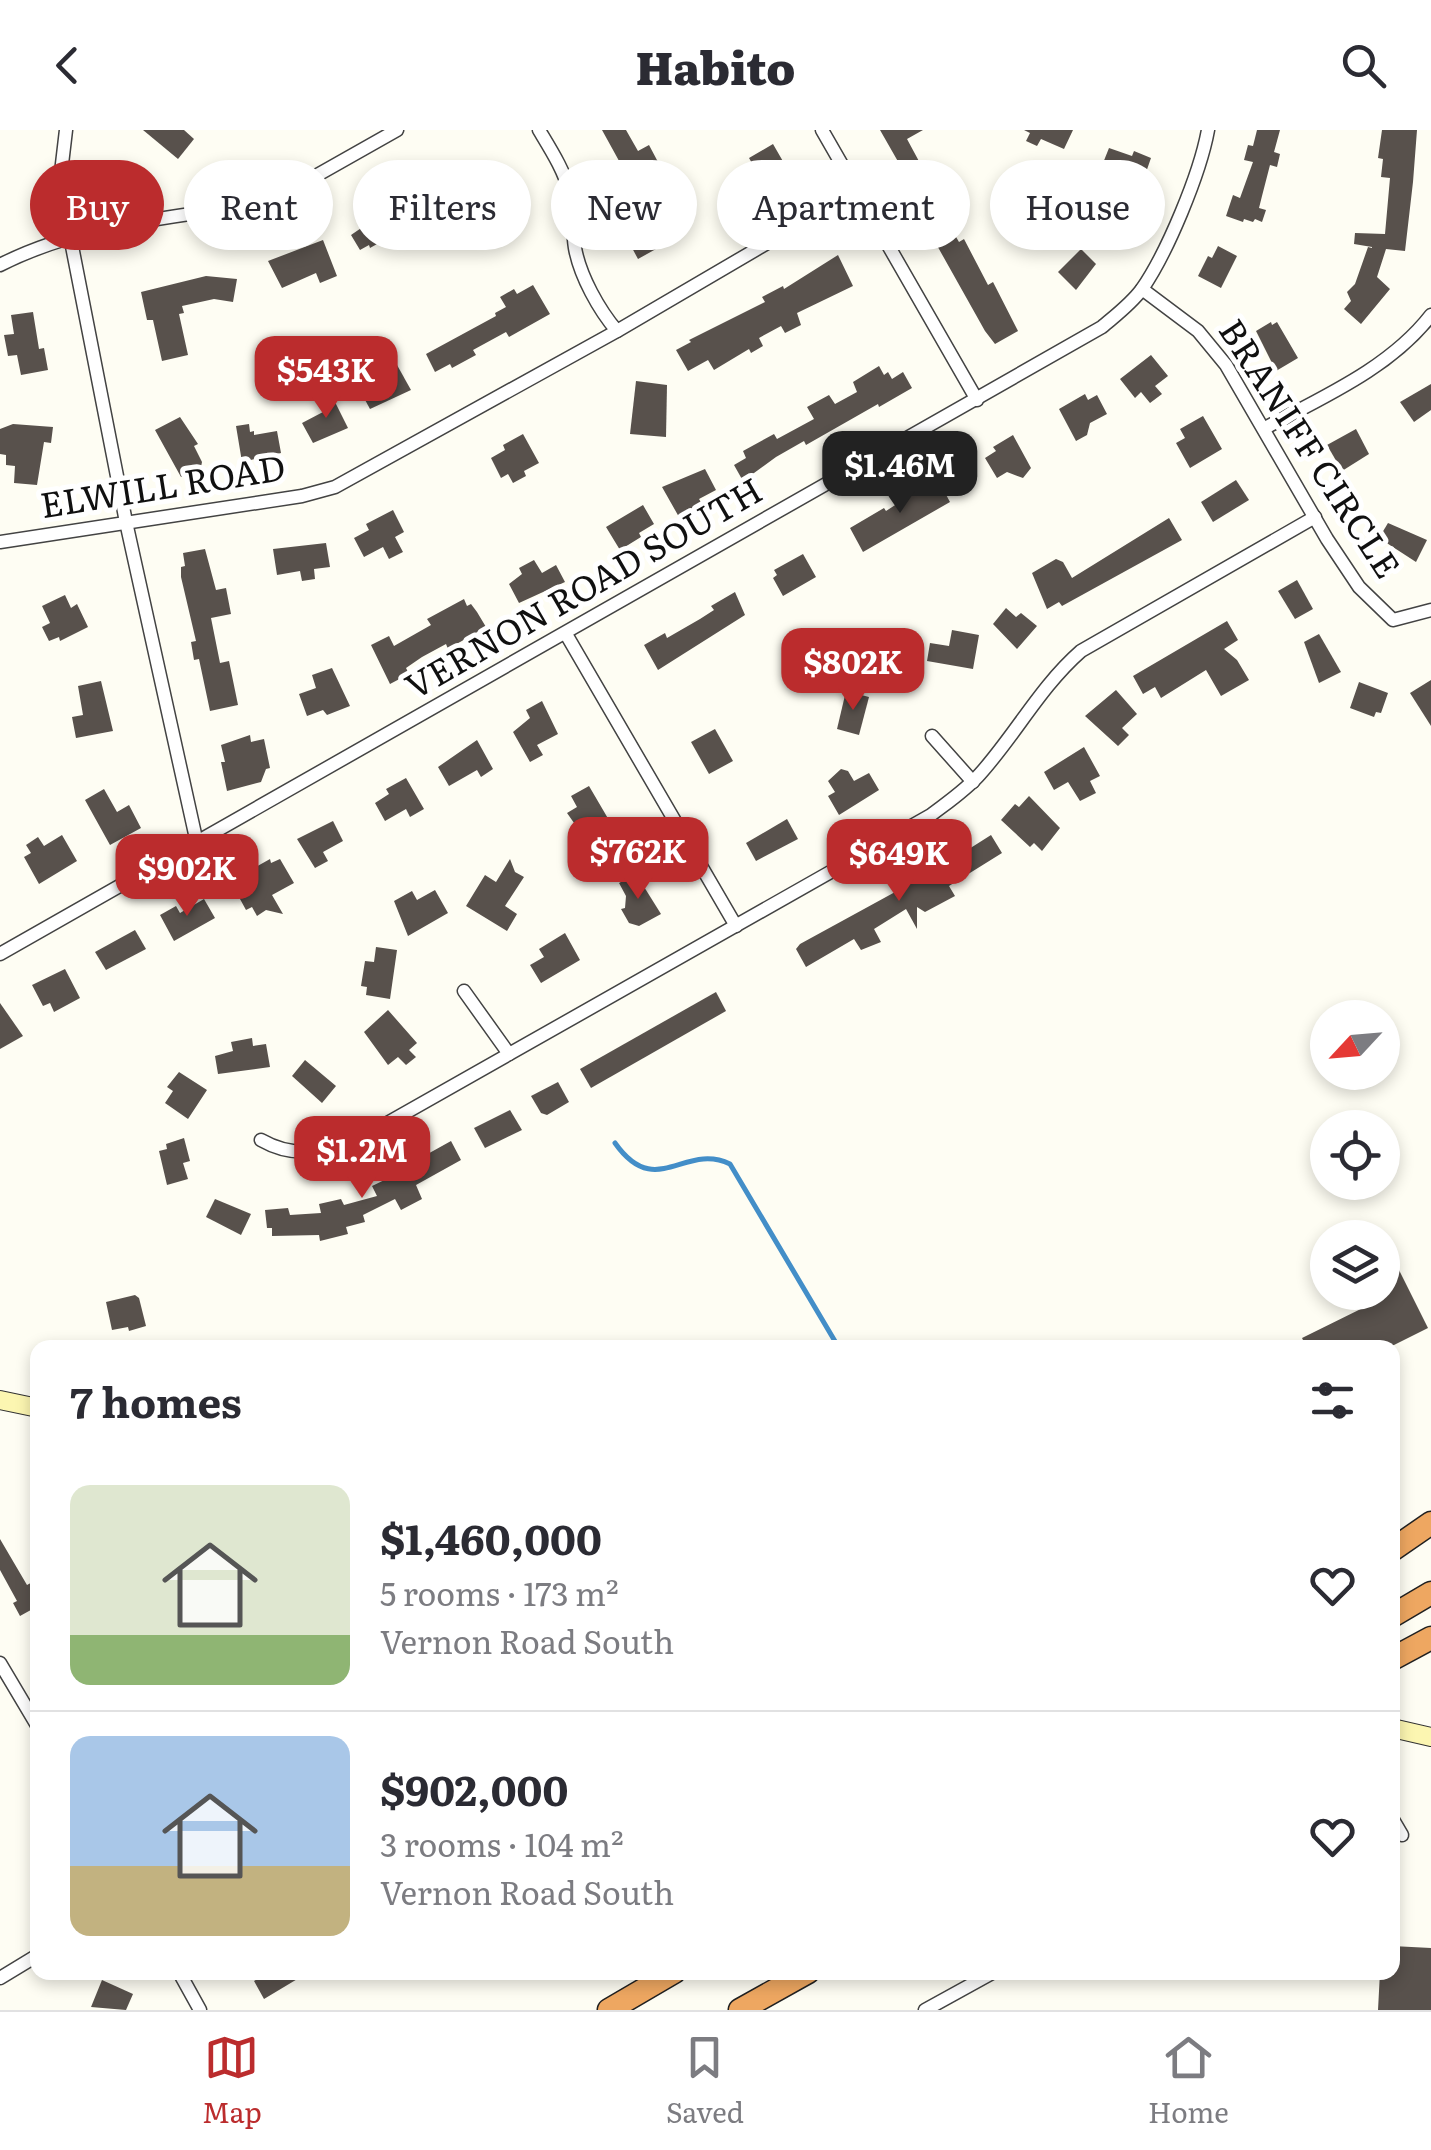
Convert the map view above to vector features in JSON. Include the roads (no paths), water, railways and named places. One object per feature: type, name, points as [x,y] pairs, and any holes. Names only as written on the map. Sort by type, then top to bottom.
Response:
[{"type":"highway","points":[[1400,1544],[1431,1523]]},
{"type":"highway","points":[[1400,1559],[1431,1542]]},
{"type":"highway","points":[[1400,1611],[1431,1593]]},
{"type":"highway","points":[[1400,1655],[1431,1638]]},
{"type":"highway","points":[[608,2010],[660,1980]]},
{"type":"highway","points":[[748,2005],[791,1980]]},
{"type":"street","points":[[62,160],[66,130]]},
{"type":"street","points":[[164,220],[258,204],[282,195],[397,130]]},
{"type":"street","points":[[539,130],[565,176],[572,198],[582,272],[617,331]]},
{"type":"street","points":[[822,130],[839,160]]},
{"type":"street","name":"VERNON ROAD SOUTH","points":[[0,954],[1102,328],[1142,289],[1178,217],[1208,130]]},
{"type":"street","points":[[0,266],[37,250]]},
{"type":"street","points":[[73,250],[126,522],[197,843]]},
{"type":"street","name":"ELWILL ROAD","points":[[0,542],[335,488],[755,250]]},
{"type":"street","points":[[890,250],[977,400]]},
{"type":"street","name":"BRANIFF CIRCLE","points":[[1142,289],[1198,331],[1226,365],[1359,587],[1393,620],[1431,610]]},
{"type":"street","points":[[1265,428],[1384,359],[1422,327],[1431,314]]},
{"type":"street","points":[[261,1140],[296,1154],[328,1150],[361,1138],[931,815],[974,782],[1057,672],[1082,651],[1316,517]]},
{"type":"street","points":[[566,634],[736,926]]},
{"type":"street","points":[[932,736],[974,782]]},
{"type":"street","points":[[464,991],[509,1054]]},
{"type":"street","points":[[0,1400],[30,1406]]},
{"type":"street","points":[[0,1663],[30,1714]]},
{"type":"street","points":[[1400,1730],[1431,1737]]},
{"type":"street","points":[[0,1978],[30,1960]]},
{"type":"street","points":[[183,1980],[200,2010]]},
{"type":"street","points":[[925,2010],[979,1980]]},
{"type":"waterway","points":[[615,1143],[630,1160],[644,1168],[714,1159],[730,1164],[834,1340]]}]
